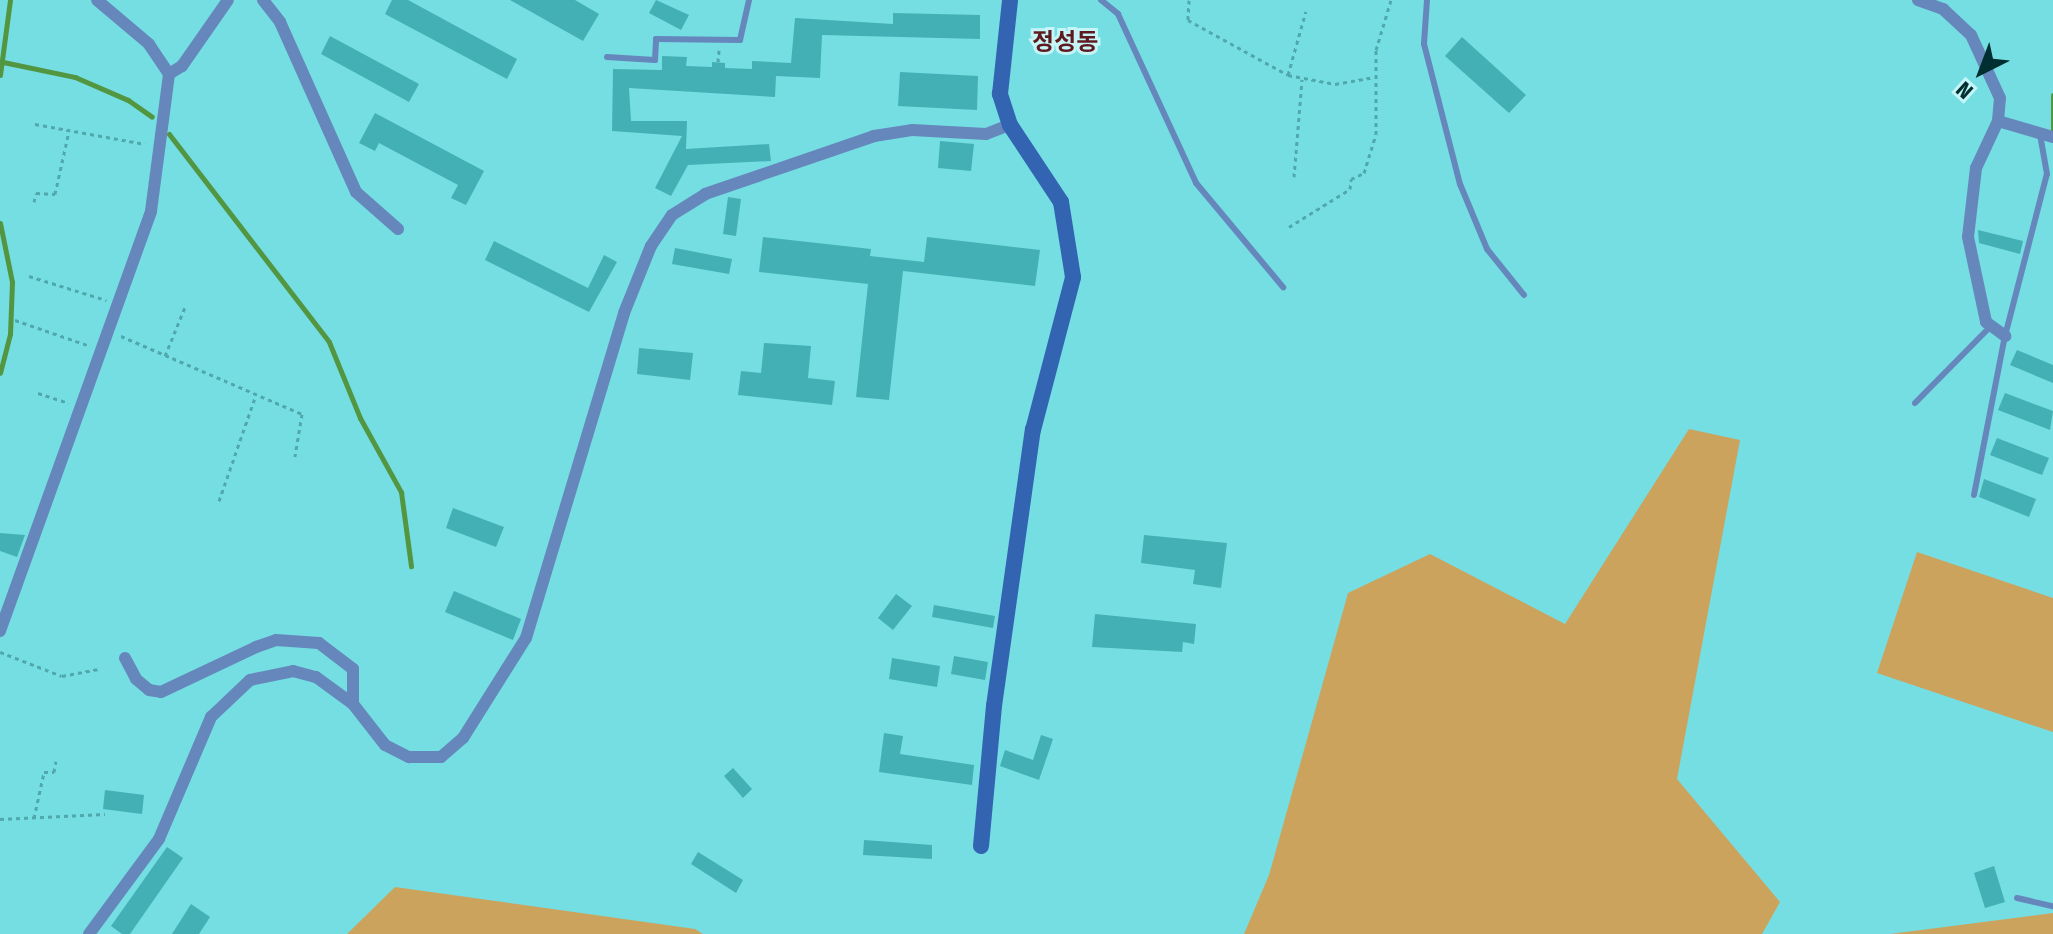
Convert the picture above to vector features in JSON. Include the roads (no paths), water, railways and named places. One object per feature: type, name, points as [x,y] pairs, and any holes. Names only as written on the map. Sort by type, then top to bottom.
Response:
[{"type":"street","points":[[0,631],[101,350],[146,236],[169,74],[160,55],[97,0]]},
{"type":"street","points":[[169,74],[182,66],[228,0]]},
{"type":"street","points":[[263,0],[280,22],[356,192],[398,229]]},
{"type":"street","points":[[981,846],[994,706],[1033,430],[1073,277],[1061,202],[1010,125],[1000,74],[1010,0]]},
{"type":"street","points":[[1918,0],[1943,9],[1971,35],[1997,85],[1998,121],[1976,168],[1968,216],[1973,275],[1989,328],[2005,336]]},
{"type":"street","points":[[1998,121],[2047,136]]},
{"type":"street","points":[[89,934],[151,852],[181,794],[202,732],[238,687],[263,675],[293,671],[330,684],[353,704],[376,736],[397,752],[441,757],[463,738],[512,665],[544,584],[624,313],[651,246],[672,215],[705,194],[874,136],[912,130],[986,134],[1010,125]]},
{"type":"street","points":[[125,658],[136,679],[149,690],[161,692],[266,643],[319,643],[353,669],[353,704]]},
{"type":"lane","points":[[607,57],[655,60],[656,39],[740,40],[749,0]]},
{"type":"lane","points":[[1101,0],[1118,14],[1196,183],[1283,287]]},
{"type":"lane","points":[[1427,0],[1424,44],[1460,184],[1487,249],[1524,295]]},
{"type":"lane","points":[[1974,495],[2005,336],[2047,174],[2047,136]]},
{"type":"lane","points":[[1915,403],[1989,328]]},
{"type":"lane","points":[[2017,898],[2053,906]]},
{"type":"waterway","points":[[0,75],[10,0]]},
{"type":"waterway","points":[[3,62],[75,77],[128,100],[152,117]]},
{"type":"waterway","points":[[2053,95],[2053,129]]},
{"type":"waterway","points":[[169,134],[329,342],[360,418],[401,492],[411,566]]},
{"type":"waterway","points":[[0,223],[12,282],[10,334],[0,373]]},
{"type":"district","name":"정성동","points":[[1065,43]]}]
